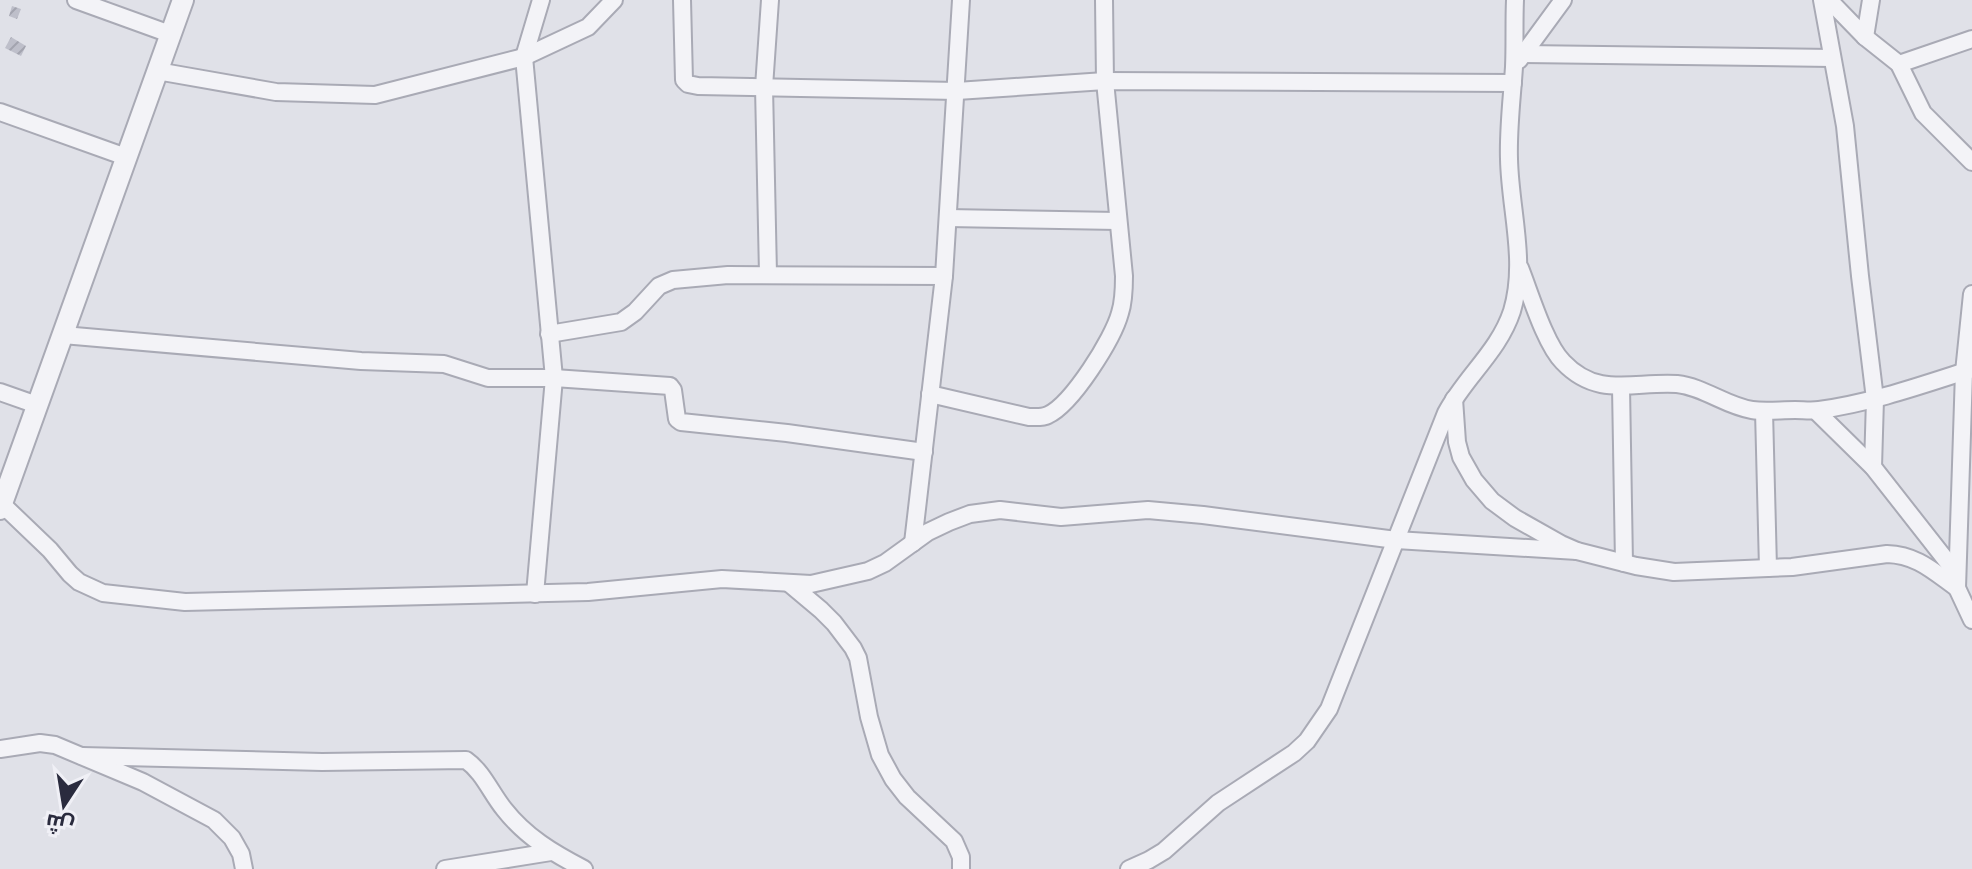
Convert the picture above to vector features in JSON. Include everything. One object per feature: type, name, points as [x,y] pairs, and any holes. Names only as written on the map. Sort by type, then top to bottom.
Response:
[{"type":"street","points":[[76,0],[170,34]]},
{"type":"street","points":[[183,0],[1,506],[50,550],[79,582],[103,593],[185,602],[588,592],[722,579],[811,584],[868,571],[949,522],[970,514],[1000,510],[1061,517],[1148,510],[1396,540],[1577,551]]},
{"type":"street","points":[[535,594],[554,378],[524,57],[541,0]]},
{"type":"street","points":[[157,71],[276,92],[375,95],[524,57],[588,27],[614,0]]},
{"type":"street","points":[[682,0],[685,82],[698,86],[957,91],[1105,81],[1832,58]]},
{"type":"street","points":[[768,274],[764,87],[770,0]]},
{"type":"street","points":[[913,543],[944,276],[961,0]]},
{"type":"street","points":[[930,394],[1029,417],[1050,414],[1087,376],[1120,314],[1124,276],[1105,81],[1104,0]]},
{"type":"street","points":[[1129,869],[1164,851],[1218,803],[1294,753],[1307,741],[1329,709],[1440,428],[1454,399],[1504,331],[1513,309],[1519,265],[1509,160],[1517,68],[1515,0]]},
{"type":"street","points":[[1517,68],[1563,0]]},
{"type":"street","points":[[1822,0],[1845,126],[1875,399],[1873,467]]},
{"type":"street","points":[[1829,0],[1865,37],[1899,64],[1923,113],[1972,162]]},
{"type":"street","points":[[1865,37],[1871,0]]},
{"type":"street","points":[[1899,64],[1972,39]]},
{"type":"street","points":[[0,112],[126,157]]},
{"type":"street","points":[[948,218],[1118,221]]},
{"type":"street","points":[[1519,265],[1552,347],[1563,362],[1593,384],[1621,387],[1655,383],[1682,385],[1746,409],[1816,411],[1875,399],[1968,371]]},
{"type":"street","points":[[549,334],[621,322],[659,286],[673,280],[768,274],[944,276]]},
{"type":"street","points":[[1957,581],[1966,527],[1972,294]]},
{"type":"street","points":[[63,335],[361,361],[444,364],[488,378],[554,378],[670,386],[677,419],[681,422],[924,452]]},
{"type":"street","points":[[1621,387],[1624,563]]},
{"type":"street","points":[[0,392],[37,405]]},
{"type":"street","points":[[1454,399],[1457,442],[1461,457],[1474,480],[1492,501],[1515,518],[1577,551],[1674,572],[1768,568],[1902,554],[1957,581]]},
{"type":"street","points":[[1764,411],[1768,568]]},
{"type":"street","points":[[1816,411],[1873,467],[1957,581],[1972,620]]},
{"type":"street","points":[[790,584],[828,617],[853,648],[858,658],[880,755],[907,797],[954,841],[961,857],[961,869]]},
{"type":"street","points":[[0,749],[47,744],[143,782],[214,820],[232,838],[241,854],[244,869]]},
{"type":"street","points":[[82,756],[322,762],[466,760],[523,831],[551,852],[584,869]]},
{"type":"street","points":[[445,869],[551,852]]},
{"type":"building","points":[[12,6],[21,9],[17,19],[9,16]]},
{"type":"building","points":[[11,37],[26,46],[21,56],[5,48]]}]
